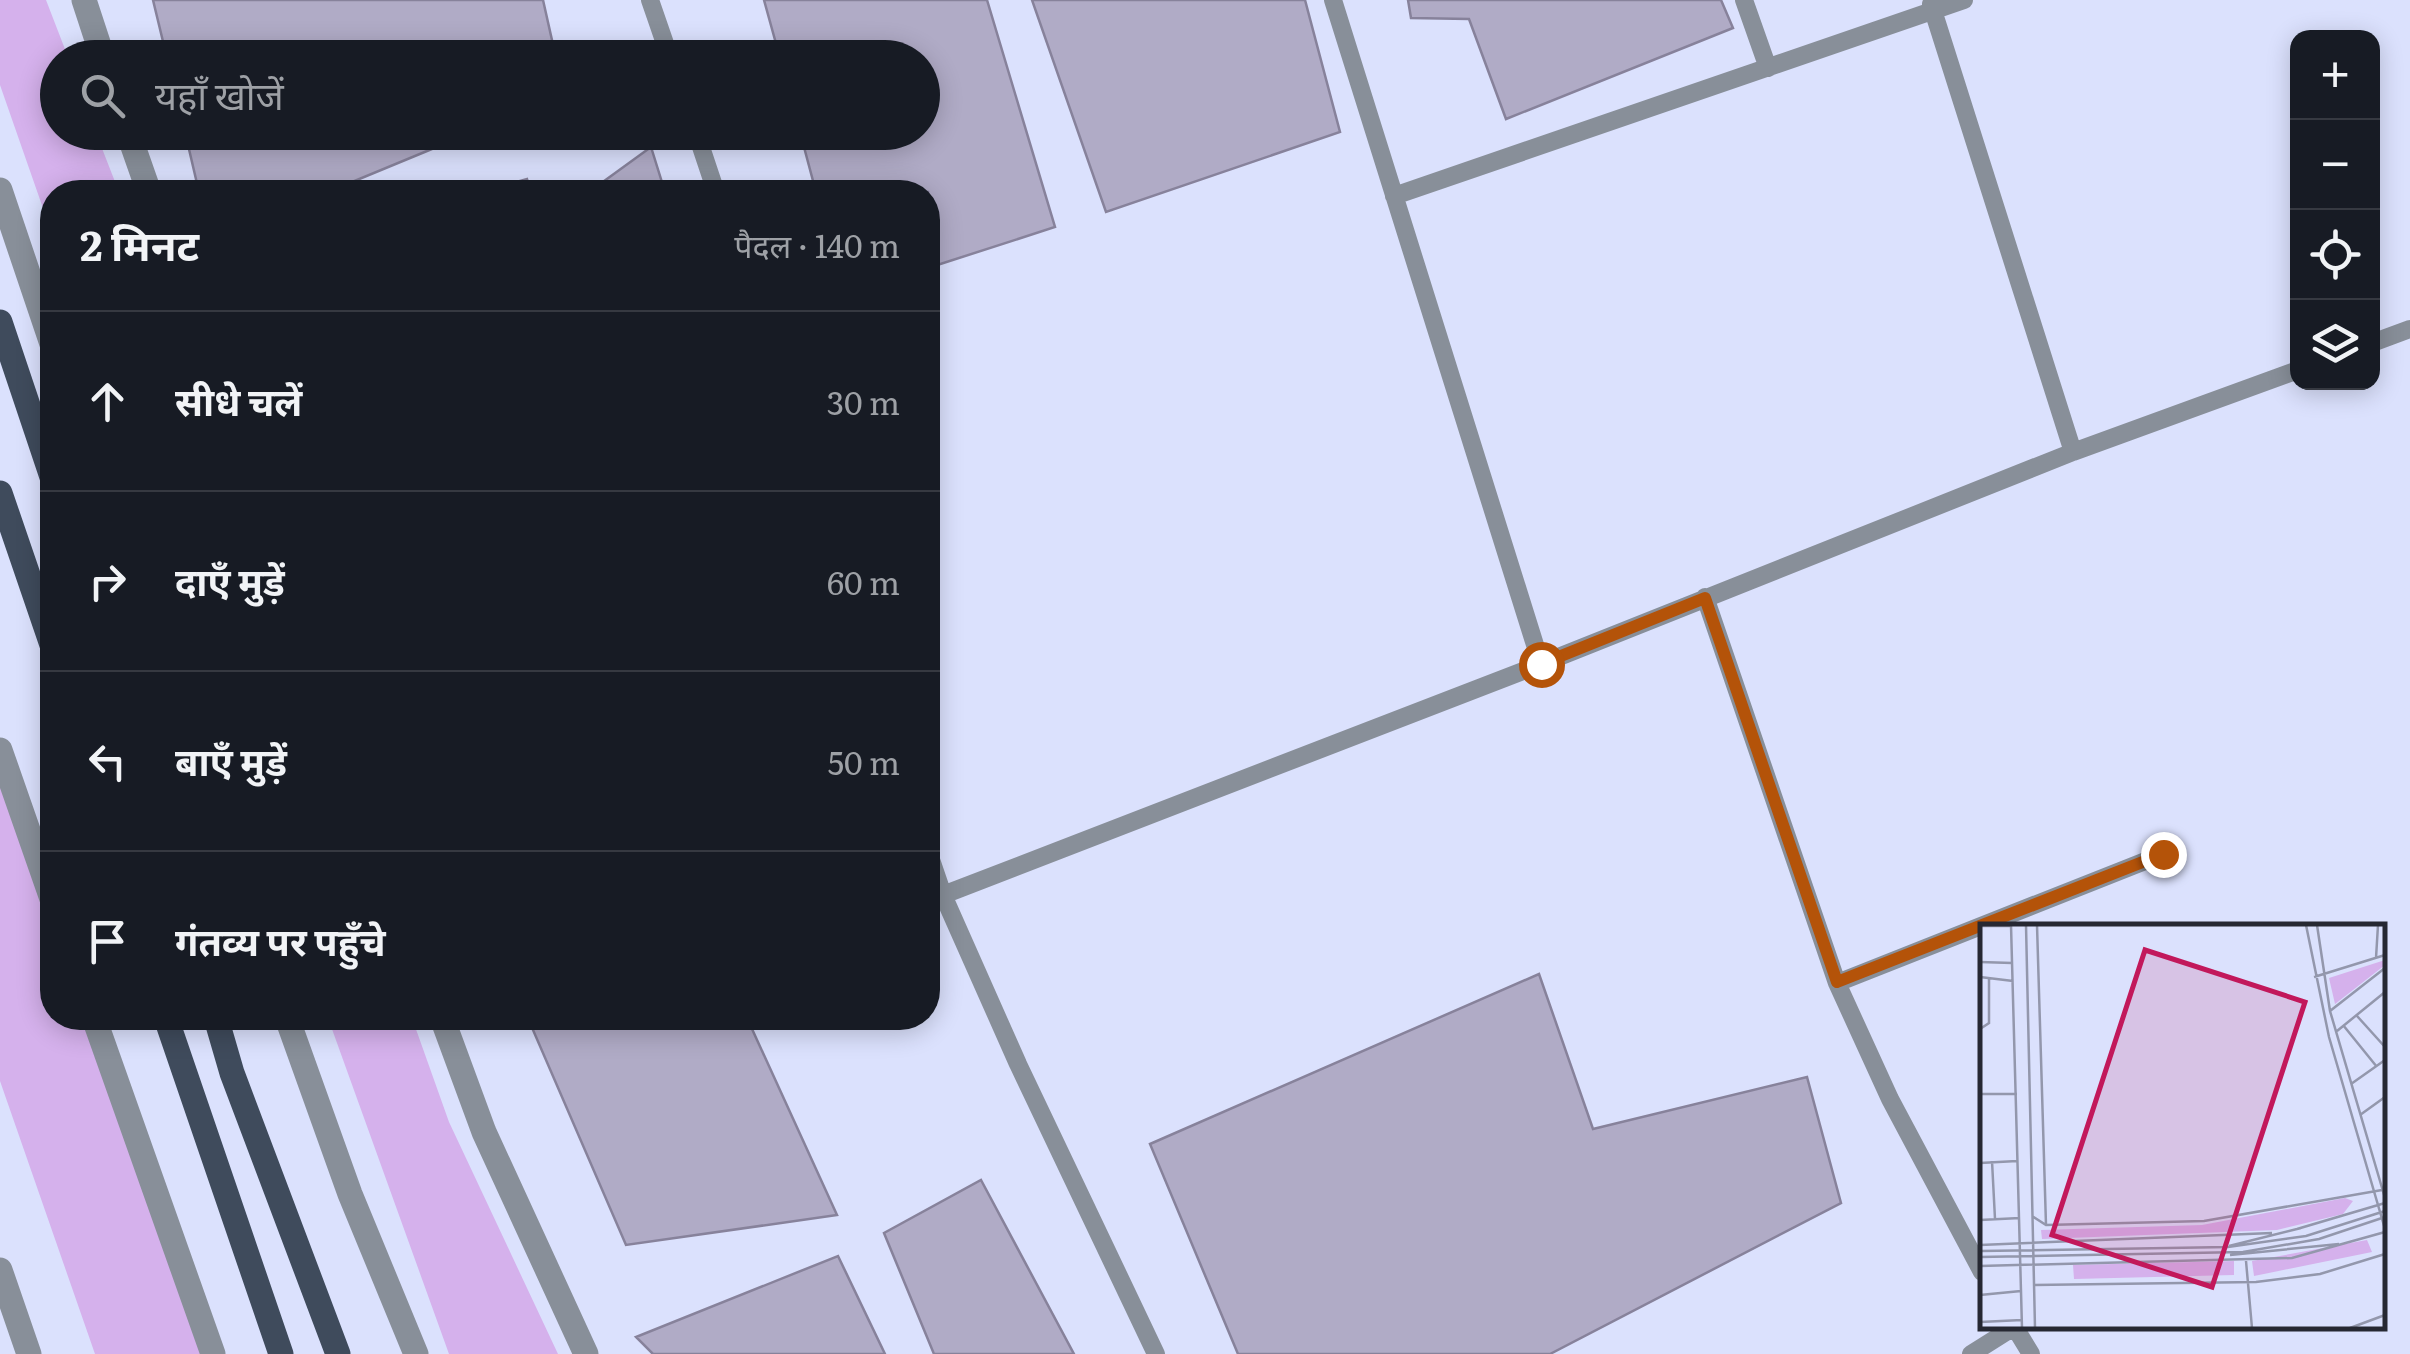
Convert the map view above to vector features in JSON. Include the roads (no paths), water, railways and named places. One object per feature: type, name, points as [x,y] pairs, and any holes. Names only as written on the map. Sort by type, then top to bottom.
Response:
[{"type":"main road","points":[[0,322],[40,442]]},
{"type":"main road","points":[[0,493],[40,610]]},
{"type":"main road","points":[[170,1030],[281,1354]]},
{"type":"main road","points":[[219,1030],[232,1073],[338,1354]]},
{"type":"street","points":[[84,0],[97,40]]},
{"type":"street","points":[[134,150],[145,180]]},
{"type":"street","points":[[0,190],[40,308]]},
{"type":"street","points":[[0,750],[40,865]]},
{"type":"street","points":[[98,1030],[212,1354]]},
{"type":"street","points":[[291,1030],[350,1194],[416,1354]]},
{"type":"street","points":[[446,1030],[484,1132],[586,1354]]},
{"type":"street","points":[[0,1270],[29,1354]]},
{"type":"lane","points":[[650,0],[664,40]]},
{"type":"lane","points":[[1333,0],[1541,664]]},
{"type":"lane","points":[[1744,0],[1768,68]]},
{"type":"lane","points":[[1394,196],[1768,68],[1932,6],[1964,0]]},
{"type":"lane","points":[[1932,6],[2073,452]]},
{"type":"lane","points":[[702,150],[712,180]]},
{"type":"lane","points":[[2380,340],[2410,329]]},
{"type":"lane","points":[[943,895],[1541,664],[2073,452],[2290,373]]},
{"type":"lane","points":[[1705,598],[1837,982],[1890,1099],[1980,1268]]},
{"type":"lane","points":[[1985,924],[2163,854]]},
{"type":"lane","points":[[940,886],[1018,1064],[1156,1354]]},
{"type":"lane","points":[[1837,982],[1980,926]]},
{"type":"lane","points":[[1971,1354],[2011,1329]]},
{"type":"lane","points":[[2015,1329],[2031,1354]]}]
